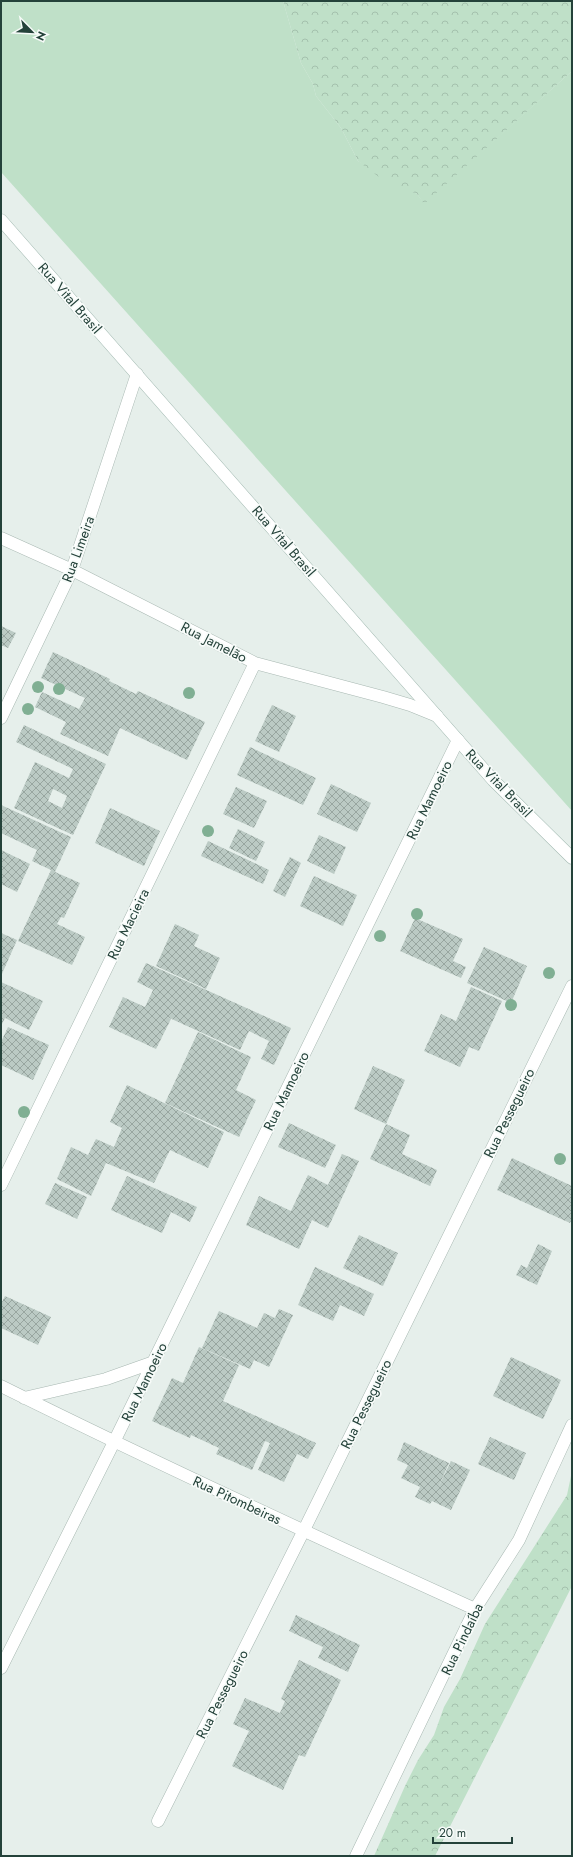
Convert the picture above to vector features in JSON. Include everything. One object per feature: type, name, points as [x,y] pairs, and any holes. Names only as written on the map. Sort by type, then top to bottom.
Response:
[{"type":"street","name":"Rua Vital Brasil","points":[[1,220],[493,780],[572,858]]},
{"type":"street","name":"Rua Limeira","points":[[1,718],[72,570],[137,374]]},
{"type":"street","name":"Rua Jamelão","points":[[1,538],[72,570],[255,663],[396,701],[437,716]]},
{"type":"street","name":"Rua Macieira","points":[[1,1186],[255,663]]},
{"type":"street","name":"Rua Mamoeiro","points":[[1,1668],[154,1362],[458,740]]},
{"type":"street","name":"Rua Pessegueiro","points":[[158,1821],[303,1532],[572,986]]},
{"type":"street","points":[[24,1398],[106,1379],[154,1362]]},
{"type":"street","name":"Rua Pitombeiras","points":[[1,1386],[114,1442],[303,1532],[476,1609]]},
{"type":"street","name":"Rua Pindaíba","points":[[356,1856],[476,1609],[519,1540],[572,1425]]},
{"type":"green space","points":[[1,1],[283,1],[301,63],[313,84],[316,96],[341,128],[358,161],[417,194],[424,203],[572,71],[572,811],[1,172]]},
{"type":"green space","points":[[283,1],[572,1],[572,71],[424,204],[417,194],[380,178],[358,161],[341,128],[316,96],[313,84],[301,63]]},
{"type":"green space","points":[[572,1471],[572,1586],[435,1856],[374,1856],[405,1786],[418,1760],[434,1735],[444,1707],[460,1679],[485,1624],[567,1495]]},
{"type":"building","points":[[1,626],[16,633],[8,648],[1,645]]},
{"type":"building","points":[[53,652],[110,679],[109,681],[136,694],[138,691],[205,722],[187,760],[120,728],[108,756],[60,734],[66,722],[35,707],[42,692],[79,709],[85,698],[41,678]]},
{"type":"building","points":[[272,705],[296,716],[279,752],[255,741]]},
{"type":"building","points":[[24,725],[106,764],[73,835],[14,808],[35,762],[69,778],[73,769],[16,742]],"holes":[[[53,789],[67,796],[62,808],[48,801]]]},
{"type":"building","points":[[250,747],[316,778],[303,805],[237,775]]},
{"type":"building","points":[[331,784],[371,803],[357,832],[317,814]]},
{"type":"building","points":[[236,787],[267,801],[254,828],[223,814]]},
{"type":"building","points":[[1,805],[71,837],[55,872],[80,883],[64,918],[61,917],[57,924],[85,937],[72,965],[18,941],[51,870],[32,861],[37,850],[1,833]]},
{"type":"building","points":[[110,808],[160,831],[144,866],[95,843]]},
{"type":"building","points":[[238,829],[265,842],[256,861],[229,848]]},
{"type":"building","points":[[319,835],[346,847],[334,874],[307,861]]},
{"type":"building","points":[[208,841],[269,870],[263,884],[201,856]]},
{"type":"building","points":[[1,850],[30,864],[17,892],[1,884]]},
{"type":"building","points":[[290,857],[301,863],[285,897],[273,891]]},
{"type":"building","points":[[314,876],[357,895],[343,926],[300,906]]},
{"type":"building","points":[[415,918],[463,939],[453,961],[466,967],[461,978],[400,951]]},
{"type":"building","points":[[175,924],[199,935],[194,946],[220,958],[206,989],[156,966]]},
{"type":"building","points":[[1,933],[17,940],[1,976]]},
{"type":"building","points":[[484,947],[527,966],[511,1003],[467,983]]},
{"type":"building","points":[[146,963],[291,1028],[274,1065],[261,1059],[269,1041],[249,1031],[240,1050],[165,1016],[171,1019],[156,1049],[109,1027],[123,997],[145,1007],[153,990],[137,982]]},
{"type":"building","points":[[1,982],[43,1001],[29,1030],[5,1018],[1,1026]]},
{"type":"building","points":[[471,987],[502,1001],[479,1051],[469,1047],[460,1067],[424,1051],[441,1014],[456,1021]]},
{"type":"building","points":[[8,1027],[49,1045],[33,1080],[1,1065],[1,1042]]},
{"type":"building","points":[[198,1032],[251,1057],[236,1090],[256,1100],[239,1137],[165,1103]]},
{"type":"building","points":[[373,1066],[405,1080],[386,1124],[354,1109]]},
{"type":"building","points":[[127,1085],[224,1132],[208,1168],[170,1150],[154,1183],[106,1163],[91,1196],[57,1179],[71,1147],[88,1155],[96,1139],[114,1147],[122,1128],[110,1122]]},
{"type":"building","points":[[289,1123],[336,1145],[325,1168],[278,1147]]},
{"type":"building","points":[[386,1124],[410,1135],[402,1154],[437,1170],[430,1186],[370,1159]]},
{"type":"building","points":[[342,1154],[359,1161],[328,1228],[312,1220],[299,1249],[246,1225],[259,1196],[291,1211],[308,1175],[328,1185]]},
{"type":"building","points":[[512,1158],[572,1186],[572,1219],[570,1223],[497,1190]]},
{"type":"building","points":[[127,1176],[197,1207],[190,1222],[171,1212],[162,1233],[111,1210]]},
{"type":"building","points":[[55,1183],[87,1197],[77,1219],[45,1204]]},
{"type":"building","points":[[359,1235],[398,1253],[383,1286],[343,1268]]},
{"type":"building","points":[[538,1244],[552,1251],[537,1285],[516,1275],[521,1265],[527,1268]]},
{"type":"building","points":[[315,1267],[374,1294],[364,1316],[340,1305],[333,1321],[298,1305]]},
{"type":"building","points":[[5,1296],[51,1317],[38,1345],[1,1328],[1,1304]]},
{"type":"building","points":[[279,1309],[293,1315],[269,1367],[254,1360],[250,1369],[202,1348],[219,1311],[257,1328],[264,1313],[275,1318]]},
{"type":"building","points":[[199,1347],[239,1365],[223,1401],[316,1443],[308,1459],[297,1454],[284,1482],[258,1470],[270,1443],[265,1441],[252,1470],[216,1454],[219,1448],[191,1435],[190,1438],[152,1421],[172,1378],[183,1383]]},
{"type":"building","points":[[511,1357],[561,1380],[543,1419],[493,1396]]},
{"type":"building","points":[[490,1437],[526,1453],[514,1480],[478,1464]]},
{"type":"building","points":[[404,1442],[449,1463],[438,1488],[451,1461],[470,1470],[451,1510],[432,1501],[430,1504],[415,1497],[420,1487],[401,1478],[408,1465],[397,1460]]},
{"type":"building","points":[[296,1615],[360,1645],[348,1672],[318,1658],[323,1647],[289,1631]]},
{"type":"building","points":[[299,1660],[341,1680],[305,1757],[299,1755],[283,1790],[232,1766],[249,1731],[233,1724],[245,1698],[280,1713],[285,1701],[281,1699]]}]
